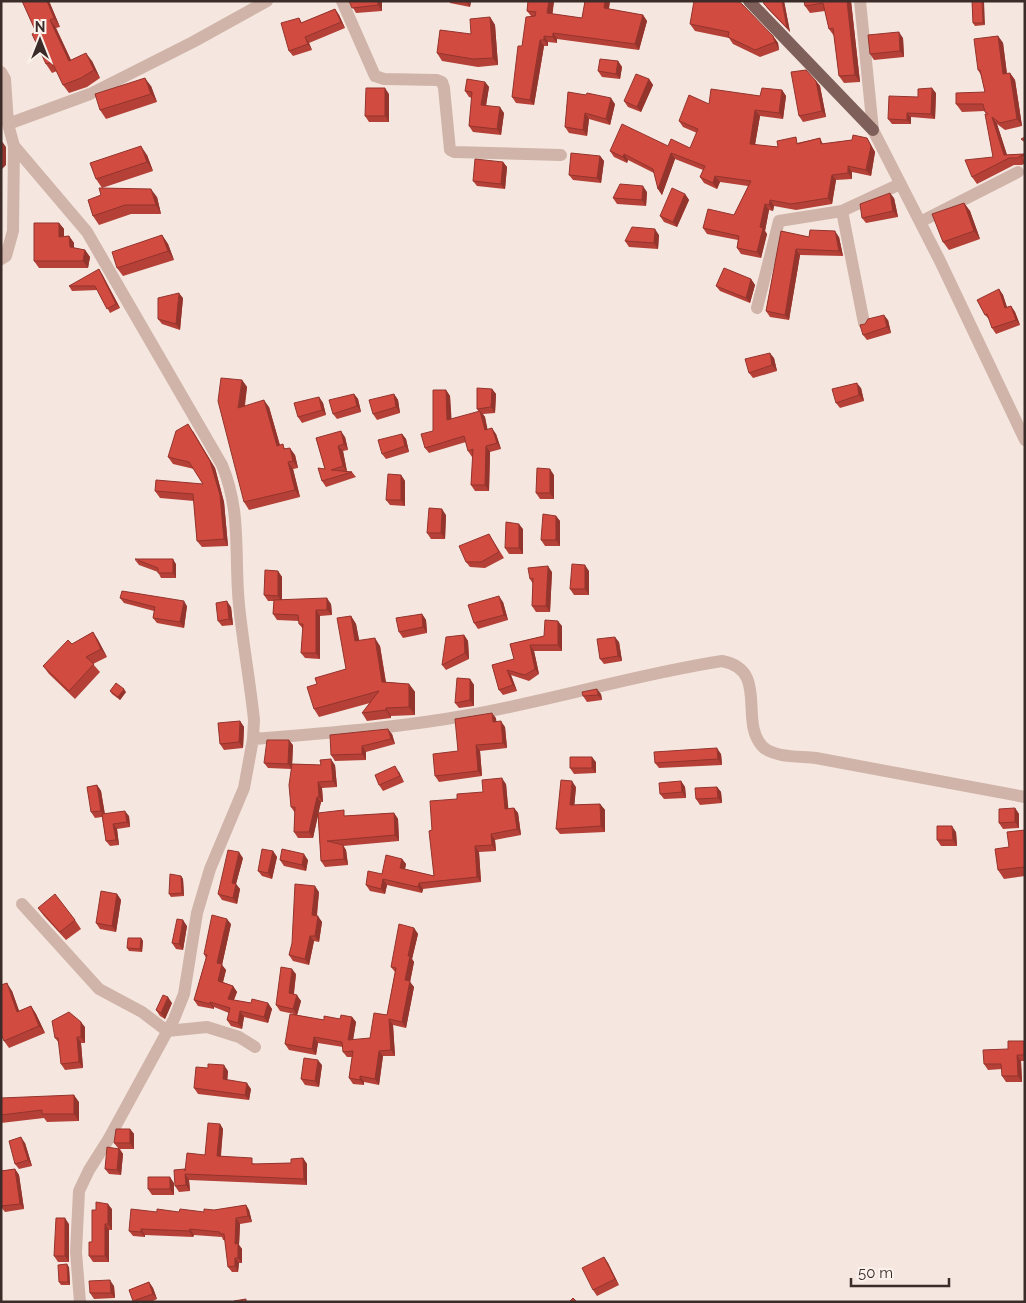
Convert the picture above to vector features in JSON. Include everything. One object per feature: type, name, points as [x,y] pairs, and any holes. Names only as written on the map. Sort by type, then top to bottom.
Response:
[{"type":"main road","points":[[749,1],[873,130]]},
{"type":"street","points":[[342,1],[349,13],[375,76],[384,79],[437,80],[442,82],[450,150],[454,152],[561,155]]},
{"type":"street","points":[[860,1],[873,130],[920,222],[1025,440]]},
{"type":"street","points":[[8,124],[90,94],[193,42],[262,2]]},
{"type":"street","points":[[1,72],[5,80],[8,124],[14,146],[13,231],[6,256],[1,259]]},
{"type":"street","points":[[14,146],[87,232],[222,465],[231,487],[237,519],[239,604],[253,710],[253,739],[244,788],[210,869],[197,913],[184,994],[174,1019],[108,1140],[88,1170],[79,1191],[76,1252],[80,1302]]},
{"type":"street","points":[[920,222],[1018,172]]},
{"type":"street","points":[[757,308],[779,221],[842,211],[900,184]]},
{"type":"street","points":[[842,211],[864,323]]},
{"type":"street","points":[[253,739],[360,731],[470,715],[600,684],[722,661],[736,663],[745,672],[749,685],[756,736],[764,748],[786,755],[816,758],[1025,796]]},
{"type":"street","points":[[22,904],[99,989],[142,1012],[167,1031],[207,1027],[239,1037],[255,1047]]},
{"type":"building","points":[[22,1],[47,1],[54,18],[50,20],[69,61],[86,53],[94,70],[81,78],[63,85],[52,62],[46,64],[32,34],[36,32]]},
{"type":"building","points":[[349,1],[378,1],[378,5],[352,8]]},
{"type":"building","points":[[528,1],[549,1],[547,13],[582,18],[585,1],[605,1],[604,8],[643,15],[635,44],[553,33],[553,37],[544,36],[544,40],[540,40],[530,100],[512,97],[518,46],[522,46],[526,17],[535,16],[536,12],[527,11]]},
{"type":"building","points":[[694,1],[738,1],[773,36],[775,42],[755,50],[728,37],[729,32],[690,24]]},
{"type":"building","points":[[763,1],[782,1],[787,28],[764,4]]},
{"type":"building","points":[[804,1],[847,1],[855,75],[839,76],[833,28],[829,29],[823,3],[805,6]]},
{"type":"building","points":[[972,1],[982,1],[983,23],[973,23]]},
{"type":"building","points":[[335,9],[341,22],[305,37],[308,44],[289,51],[281,23],[299,18],[301,23]]},
{"type":"building","points":[[490,17],[493,58],[473,59],[437,53],[440,30],[471,34],[470,19]]},
{"type":"building","points":[[899,32],[900,51],[870,54],[868,35]]},
{"type":"building","points":[[998,36],[1003,74],[1010,73],[1017,119],[1000,123],[992,117],[1004,155],[1024,154],[1017,158],[1009,158],[972,177],[965,160],[993,157],[985,114],[988,114],[985,112],[983,104],[956,104],[956,93],[985,92],[980,70],[978,70],[974,39]]},
{"type":"building","points":[[600,59],[618,61],[616,74],[598,71]]},
{"type":"building","points":[[806,70],[816,81],[822,111],[799,116],[791,72]]},
{"type":"building","points":[[636,74],[649,79],[637,107],[624,101]]},
{"type":"building","points":[[145,78],[151,94],[100,110],[95,94]]},
{"type":"building","points":[[467,79],[485,82],[481,105],[500,107],[497,129],[469,126],[472,92],[465,91]]},
{"type":"building","points":[[366,88],[385,88],[385,116],[365,116]]},
{"type":"building","points":[[762,88],[782,90],[779,113],[755,110],[750,144],[778,147],[777,141],[796,137],[797,144],[820,138],[821,144],[852,140],[853,135],[867,138],[871,146],[866,170],[848,166],[848,173],[832,175],[828,198],[791,204],[770,200],[769,205],[765,204],[760,227],[763,228],[757,252],[737,248],[739,236],[703,228],[708,209],[734,215],[751,181],[715,176],[713,183],[700,177],[705,166],[671,153],[658,189],[653,169],[624,154],[623,157],[610,151],[622,124],[668,146],[671,139],[690,148],[698,129],[679,121],[689,95],[709,104],[711,89],[760,96]]},
{"type":"building","points":[[932,88],[931,114],[907,113],[907,120],[888,119],[889,96],[918,97],[918,89]]},
{"type":"building","points":[[568,92],[586,95],[587,93],[611,98],[606,119],[585,113],[583,130],[565,127]]},
{"type":"building","points":[[141,146],[147,162],[96,179],[90,163]]},
{"type":"building","points":[[571,153],[600,156],[597,178],[569,175]]},
{"type":"building","points":[[1025,155],[1025,165],[1021,157]]},
{"type":"building","points":[[475,159],[503,162],[501,184],[473,181]]},
{"type":"building","points":[[620,184],[643,186],[642,200],[613,198]]},
{"type":"building","points":[[99,188],[151,189],[156,205],[125,205],[93,216],[88,200],[101,195]]},
{"type":"building","points":[[672,188],[685,194],[673,222],[660,216]]},
{"type":"building","points":[[890,193],[893,211],[862,218],[860,204]]},
{"type":"building","points":[[964,203],[974,231],[943,242],[932,214]]},
{"type":"building","points":[[34,223],[59,223],[59,237],[69,236],[70,247],[85,250],[83,261],[34,261]]},
{"type":"building","points":[[632,227],[655,229],[654,243],[625,241]]},
{"type":"building","points":[[810,230],[835,231],[839,251],[796,249],[785,315],[766,311],[781,231],[809,237]]},
{"type":"building","points":[[162,235],[168,251],[117,268],[112,252]]},
{"type":"building","points":[[724,268],[751,279],[746,298],[716,286]]},
{"type":"building","points":[[99,269],[116,304],[107,309],[95,286],[69,286]]},
{"type":"building","points":[[999,289],[1005,308],[1011,306],[1016,320],[992,328],[987,314],[985,315],[977,300]]},
{"type":"building","points":[[179,293],[176,324],[158,319],[158,298]]},
{"type":"building","points":[[884,315],[887,327],[863,335],[860,325],[865,324],[868,319]]},
{"type":"building","points":[[770,353],[772,365],[749,373],[745,359]]},
{"type":"building","points":[[221,378],[242,380],[238,408],[264,400],[277,446],[283,444],[284,449],[290,448],[293,461],[288,462],[295,490],[244,502],[218,401]]},
{"type":"building","points":[[857,383],[859,395],[836,403],[832,389]]},
{"type":"building","points":[[477,388],[492,389],[491,407],[477,409]]},
{"type":"building","points":[[433,390],[446,390],[447,420],[480,411],[485,430],[492,428],[497,443],[486,446],[485,485],[471,485],[473,449],[468,451],[464,436],[425,448],[421,434],[433,431]]},
{"type":"building","points":[[354,394],[357,406],[333,414],[329,400]]},
{"type":"building","points":[[394,394],[396,407],[373,414],[369,400]]},
{"type":"building","points":[[319,397],[322,410],[298,417],[294,403]]},
{"type":"building","points":[[188,424],[210,461],[220,495],[224,539],[197,541],[193,494],[155,491],[156,480],[203,484],[189,462],[168,457],[176,431]]},
{"type":"building","points":[[341,431],[344,444],[338,446],[343,466],[331,470],[352,472],[322,481],[318,468],[325,469],[316,438]]},
{"type":"building","points":[[402,434],[405,446],[382,454],[378,440]]},
{"type":"building","points":[[537,468],[550,469],[550,493],[536,493]]},
{"type":"building","points":[[388,474],[401,475],[401,500],[386,500]]},
{"type":"building","points":[[429,508],[442,509],[441,533],[427,533]]},
{"type":"building","points":[[543,514],[556,516],[556,540],[541,540]]},
{"type":"building","points":[[506,522],[519,524],[519,548],[505,548]]},
{"type":"building","points":[[489,534],[499,552],[481,562],[466,562],[459,546]]},
{"type":"building","points":[[135,559],[173,559],[173,573],[158,573],[158,568]]},
{"type":"building","points":[[572,564],[585,565],[585,589],[570,589]]},
{"type":"building","points":[[548,566],[546,606],[532,606],[533,578],[530,579],[528,568]]},
{"type":"building","points":[[265,570],[278,571],[278,596],[264,595]]},
{"type":"building","points":[[122,591],[184,601],[180,622],[153,618],[155,607],[120,598]]},
{"type":"building","points":[[499,596],[504,615],[474,623],[468,605]]},
{"type":"building","points":[[327,598],[327,610],[316,610],[316,653],[301,653],[303,624],[299,624],[298,615],[273,614],[274,600]]},
{"type":"building","points":[[227,601],[229,619],[218,621],[216,603]]},
{"type":"building","points":[[422,614],[423,627],[399,632],[396,618]]},
{"type":"building","points":[[351,616],[355,641],[375,638],[382,682],[409,684],[409,707],[386,708],[386,710],[362,713],[379,691],[314,709],[307,687],[317,684],[315,678],[346,669],[337,618]]},
{"type":"building","points":[[545,620],[558,621],[558,645],[530,645],[535,669],[525,675],[507,670],[513,685],[499,690],[492,665],[514,659],[510,644],[544,636]]},
{"type":"building","points":[[93,632],[101,649],[86,657],[94,664],[69,691],[43,666],[68,640],[72,644]]},
{"type":"building","points":[[464,635],[465,653],[442,665],[446,637]]},
{"type":"building","points":[[615,637],[618,656],[600,659],[597,639]]},
{"type":"building","points":[[457,678],[470,679],[470,700],[455,703]]},
{"type":"building","points":[[116,683],[124,689],[118,697],[110,691]]},
{"type":"building","points":[[597,689],[598,695],[583,696],[582,692]]},
{"type":"building","points":[[492,713],[493,722],[501,721],[503,743],[476,745],[478,771],[435,776],[433,754],[458,751],[455,719]]},
{"type":"building","points":[[240,721],[239,742],[220,744],[218,723]]},
{"type":"building","points":[[388,729],[391,739],[362,746],[362,754],[331,755],[330,735]]},
{"type":"building","points":[[267,740],[289,740],[288,764],[264,763]]},
{"type":"building","points":[[717,748],[718,759],[655,763],[654,752]]},
{"type":"building","points":[[570,757],[592,757],[592,768],[570,768]]},
{"type":"building","points":[[331,759],[333,781],[318,782],[319,797],[317,797],[309,832],[294,832],[295,807],[291,807],[289,785],[292,764],[321,765],[320,760]]},
{"type":"building","points":[[395,766],[400,776],[379,785],[375,775]]},
{"type":"building","points":[[502,778],[505,809],[514,808],[517,829],[491,834],[492,845],[475,846],[477,877],[419,883],[418,887],[383,879],[381,889],[366,885],[368,871],[382,874],[386,855],[402,859],[400,868],[434,876],[429,831],[432,830],[430,801],[457,799],[457,794],[483,792],[482,780]]},
{"type":"building","points":[[561,780],[572,781],[570,805],[600,804],[601,826],[556,829]]},
{"type":"building","points":[[681,781],[682,792],[660,794],[659,783]]},
{"type":"building","points":[[97,785],[101,811],[91,812],[87,787]]},
{"type":"building","points":[[717,787],[718,798],[696,799],[695,788]]},
{"type":"building","points":[[1015,808],[1015,822],[999,823],[999,809]]},
{"type":"building","points":[[344,810],[344,816],[394,813],[395,835],[327,841],[343,845],[344,859],[321,861],[318,813]]},
{"type":"building","points":[[125,811],[127,822],[113,824],[116,840],[106,841],[102,814]]},
{"type":"building","points":[[937,826],[952,826],[953,840],[937,840]]},
{"type":"building","points":[[1025,830],[1025,867],[998,870],[995,849],[1009,847],[1007,832]]},
{"type":"building","points":[[262,849],[273,851],[268,873],[258,871]]},
{"type":"building","points":[[282,849],[304,854],[302,865],[280,860]]},
{"type":"building","points":[[228,850],[239,852],[232,883],[236,884],[233,898],[218,894]]},
{"type":"building","points":[[170,874],[181,876],[182,893],[169,894]]},
{"type":"building","points":[[295,884],[315,886],[312,915],[318,916],[315,936],[310,936],[305,959],[289,955],[292,943]]},
{"type":"building","points":[[101,891],[117,894],[112,926],[96,923]]},
{"type":"building","points":[[55,894],[75,920],[60,932],[38,908]]},
{"type":"building","points":[[212,915],[227,919],[217,963],[222,964],[218,981],[233,986],[228,999],[251,1003],[252,999],[268,1003],[264,1017],[240,1011],[238,1023],[227,1020],[230,1008],[210,1002],[210,1004],[194,1000],[207,955],[204,954]]},
{"type":"building","points":[[177,919],[183,920],[179,944],[172,943]]},
{"type":"building","points":[[399,924],[414,928],[405,980],[410,981],[402,1022],[389,1019],[391,1050],[379,1051],[375,1079],[360,1076],[360,1080],[349,1078],[353,1051],[343,1052],[342,1042],[314,1037],[312,1049],[285,1044],[290,1014],[324,1020],[324,1016],[340,1019],[341,1015],[352,1017],[348,1040],[370,1038],[374,1013],[387,1015],[396,968],[391,967]]},
{"type":"building","points":[[128,938],[141,938],[140,949],[127,948]]},
{"type":"building","points":[[281,967],[292,969],[289,993],[297,995],[293,1009],[276,1005]]},
{"type":"building","points":[[7,983],[17,1012],[31,1006],[39,1026],[4,1041],[1,1034],[1,985]]},
{"type":"building","points":[[163,995],[168,997],[161,1013],[156,1010]]},
{"type":"building","points":[[69,1012],[81,1022],[81,1037],[77,1037],[79,1062],[61,1064],[58,1038],[55,1038],[52,1021]]},
{"type":"building","points":[[1008,1041],[1024,1041],[1024,1055],[1017,1055],[1018,1076],[1002,1076],[1001,1064],[984,1064],[983,1050],[1008,1049]]},
{"type":"building","points":[[304,1058],[318,1060],[315,1081],[301,1079]]},
{"type":"building","points":[[208,1064],[224,1065],[223,1079],[247,1083],[245,1095],[194,1088],[196,1067],[208,1068]]},
{"type":"building","points":[[74,1095],[74,1114],[42,1114],[42,1110],[1,1115],[1,1098]]},
{"type":"building","points":[[208,1123],[220,1124],[217,1156],[252,1158],[252,1164],[291,1163],[291,1159],[303,1158],[304,1179],[185,1174],[186,1185],[175,1186],[174,1170],[185,1169],[185,1171],[187,1153],[205,1155]]},
{"type":"building","points":[[116,1129],[130,1129],[130,1143],[114,1143]]},
{"type":"building","points":[[21,1137],[28,1160],[15,1164],[9,1141]]},
{"type":"building","points":[[107,1147],[119,1149],[117,1170],[105,1169]]},
{"type":"building","points":[[15,1169],[20,1204],[1,1206],[1,1171]]},
{"type":"building","points":[[148,1177],[170,1177],[170,1189],[148,1189]]},
{"type":"building","points":[[96,1202],[108,1204],[108,1224],[105,1224],[105,1256],[89,1256],[89,1242],[92,1242],[92,1210],[96,1210]]},
{"type":"building","points":[[246,1205],[248,1216],[236,1218],[235,1244],[238,1243],[238,1258],[235,1258],[235,1266],[228,1267],[224,1234],[220,1234],[220,1232],[190,1229],[189,1231],[141,1229],[141,1232],[129,1231],[131,1209],[157,1212],[157,1209],[179,1212],[180,1209],[204,1212],[204,1209],[214,1210]]},
{"type":"building","points":[[56,1218],[65,1218],[65,1256],[54,1256]]},
{"type":"building","points":[[604,1257],[615,1279],[593,1290],[582,1268]]},
{"type":"building","points":[[67,1264],[68,1282],[59,1282],[58,1265]]},
{"type":"building","points":[[110,1280],[111,1293],[90,1293],[89,1281]]},
{"type":"building","points":[[149,1282],[153,1294],[133,1301],[129,1290]]},
{"type":"building","points":[[573,1298],[577,1302],[569,1302]]},
{"type":"building","points":[[246,1299],[246,1302],[234,1302],[234,1301]]}]
